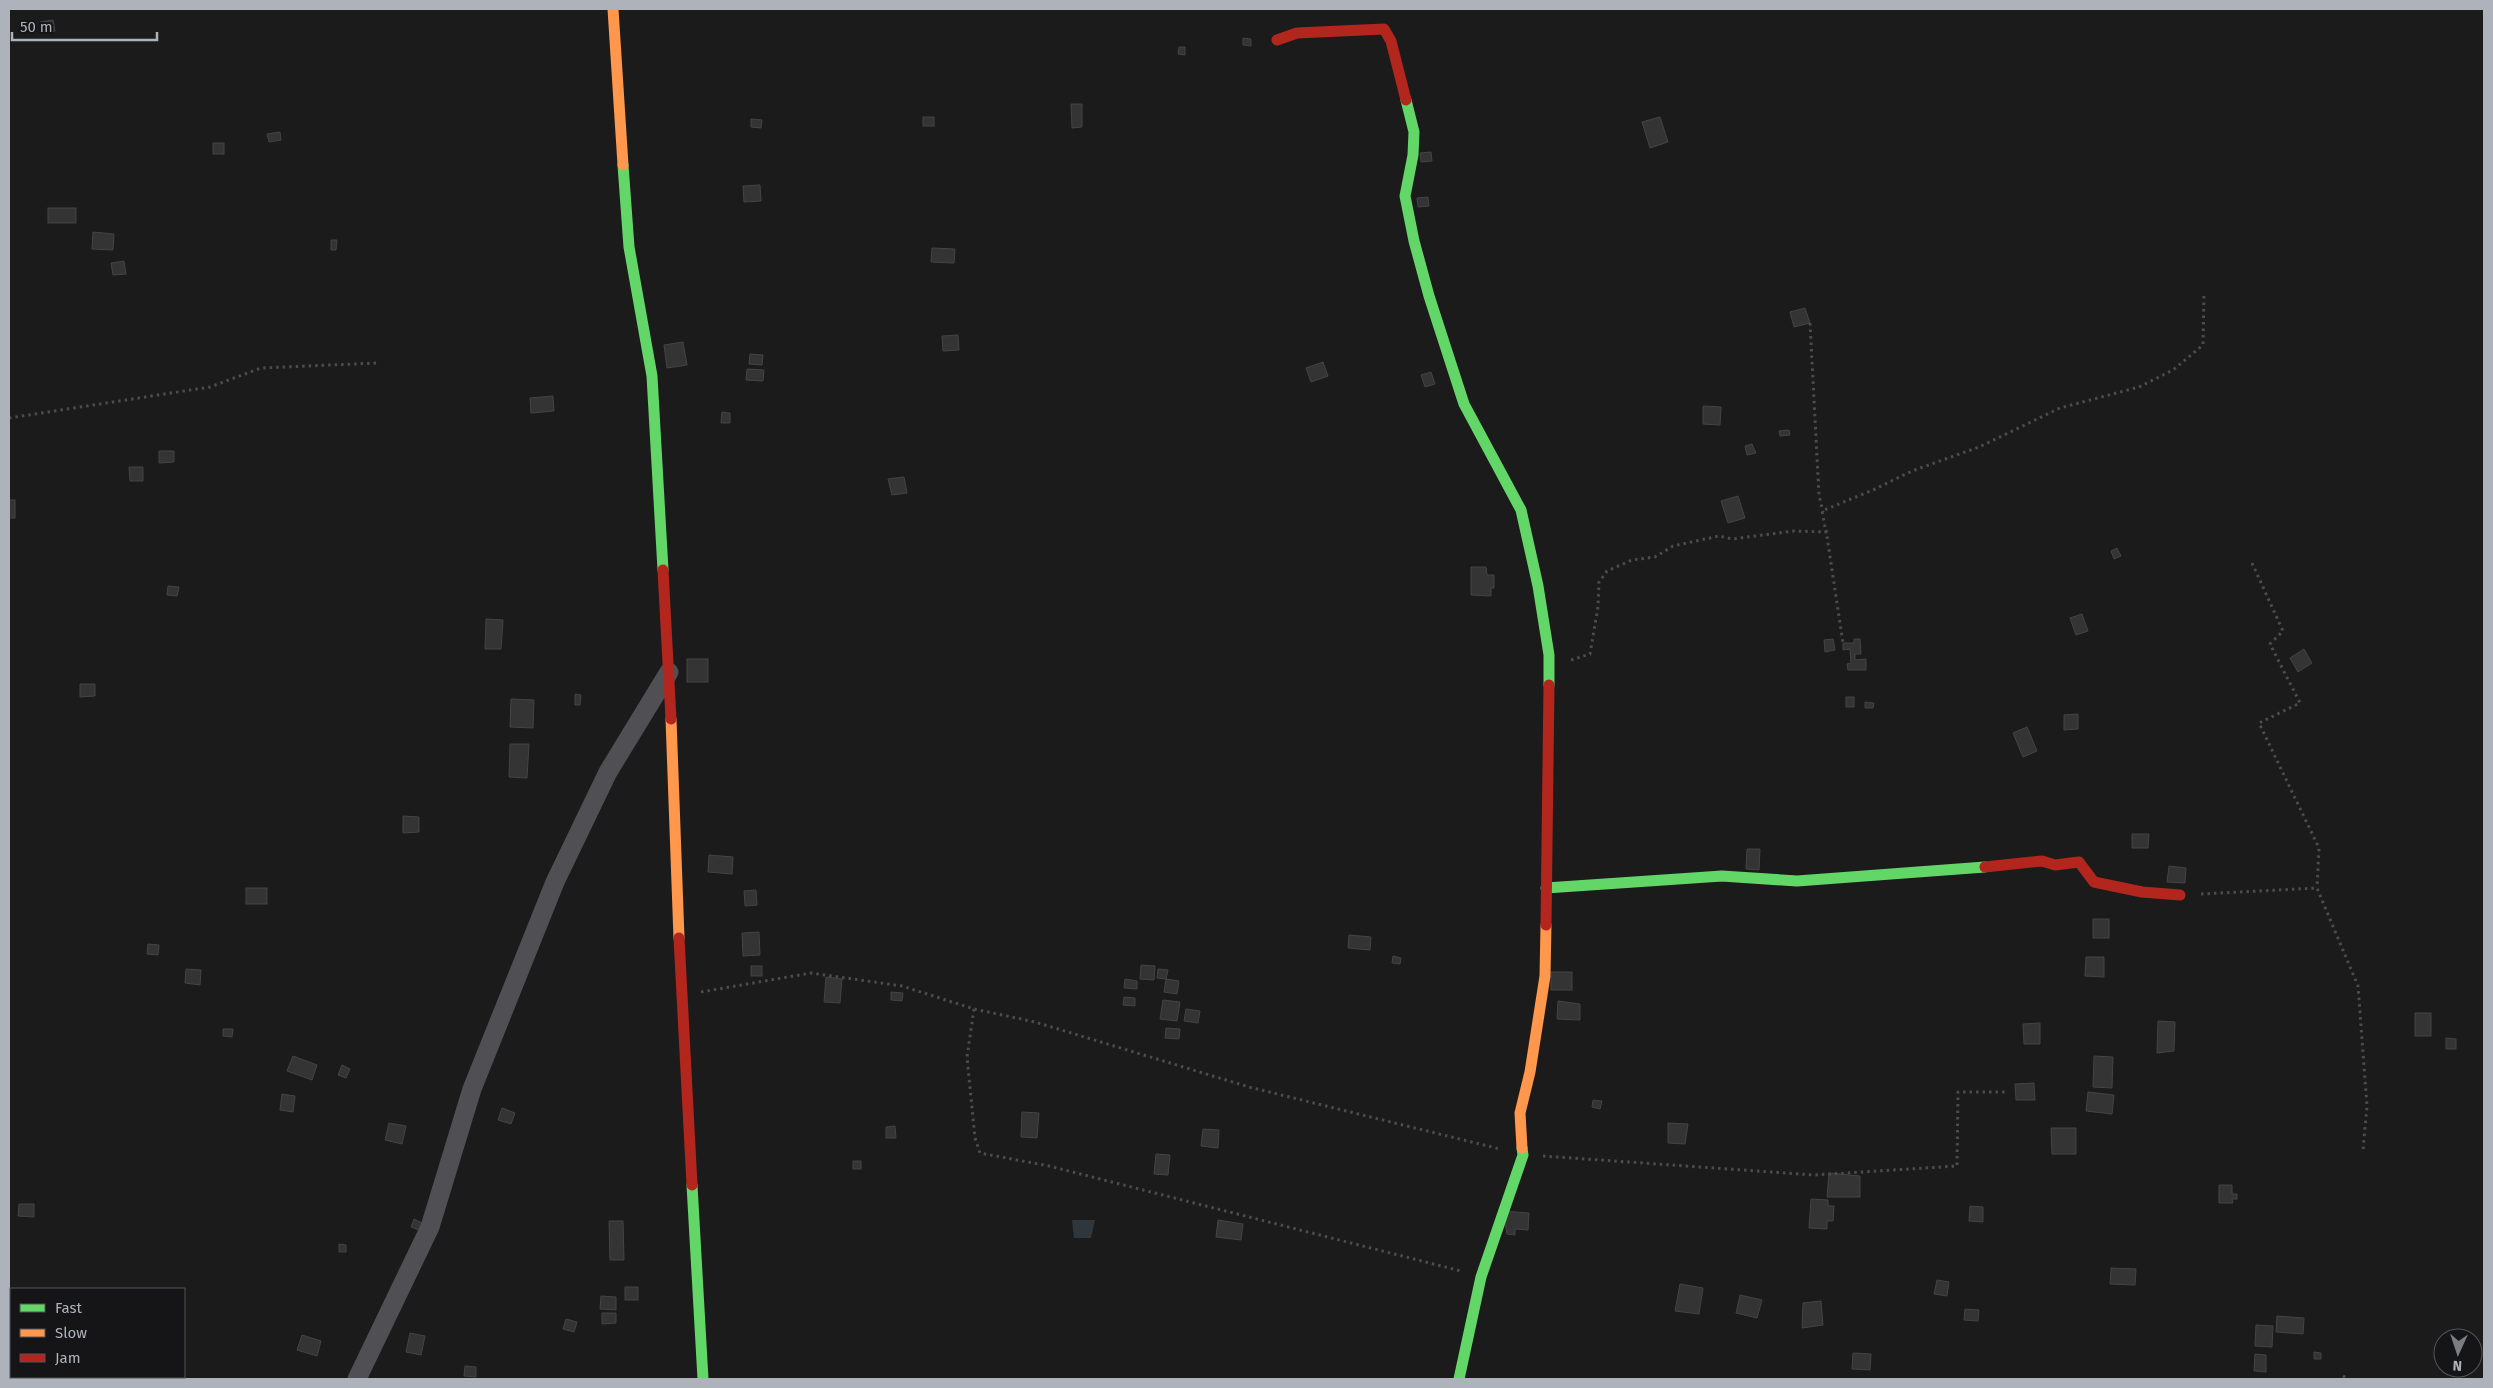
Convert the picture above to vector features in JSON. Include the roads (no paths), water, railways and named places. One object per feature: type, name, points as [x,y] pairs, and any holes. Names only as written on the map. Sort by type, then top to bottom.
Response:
[{"type":"street","points":[[613,9],[629,247],[652,376],[669,672],[681,995],[703,1379]]},
{"type":"street","points":[[1277,40],[1297,34],[1354,29],[1384,29],[1390,41],[1414,132],[1413,155],[1405,196],[1414,241],[1429,296],[1464,404],[1521,510],[1538,586],[1549,655],[1545,976],[1530,1072],[1520,1113],[1523,1155],[1480,1277],[1467,1349],[1459,1379]]},
{"type":"street","points":[[357,1379],[430,1227],[472,1089],[555,882],[608,772],[669,672]]},
{"type":"street","points":[[1546,888],[1722,876],[1744,879],[1798,880],[1989,867],[2042,861],[2055,865],[2079,862],[2094,882],[2142,892],[2180,895]]}]
